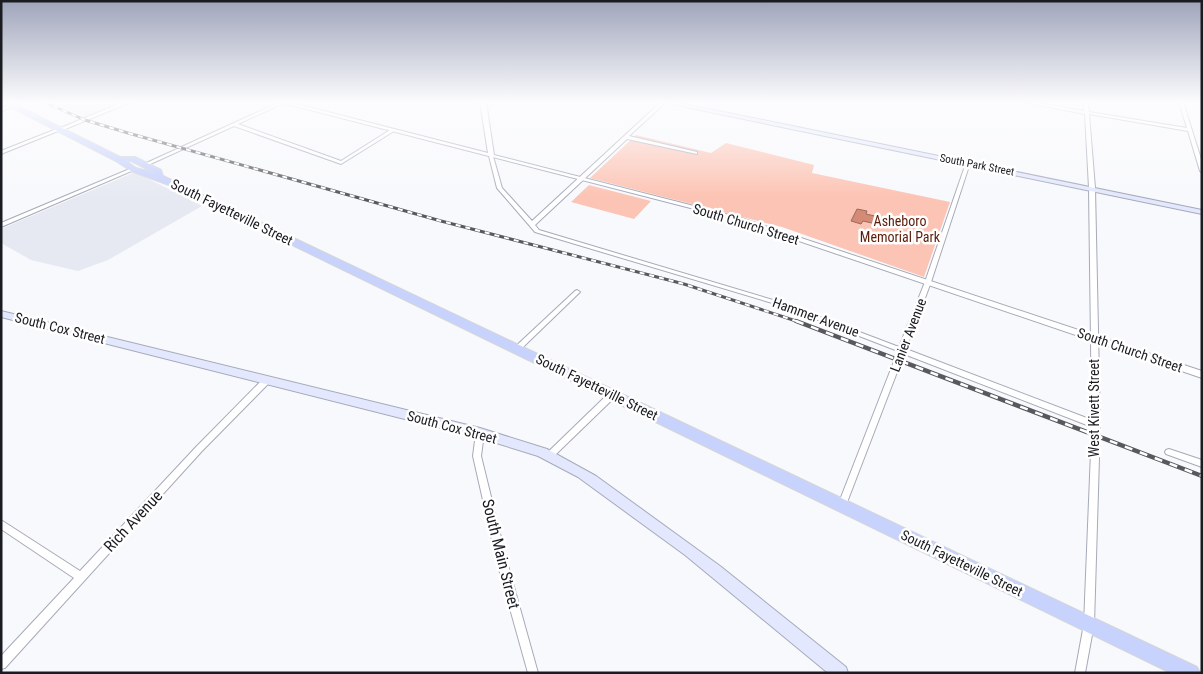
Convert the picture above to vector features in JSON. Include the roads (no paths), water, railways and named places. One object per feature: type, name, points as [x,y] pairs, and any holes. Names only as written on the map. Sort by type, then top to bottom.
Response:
[{"type":"main road","points":[[68,133],[134,169],[143,169],[161,176]]},
{"type":"main road","name":"South Park Street","points":[[821,133],[1202,212]]},
{"type":"main road","points":[[120,160],[132,159],[158,172],[161,176]]},
{"type":"main road","name":"South Fayetteville Street","points":[[161,176],[1191,673]]},
{"type":"main road","name":"South Cox Street","points":[[1,314],[480,433],[522,445],[549,456],[597,483],[652,522],[698,557],[840,673]]},
{"type":"street","points":[[1,153],[52,133]]},
{"type":"street","points":[[144,165],[217,133]]},
{"type":"street","points":[[259,133],[341,163],[388,133]]},
{"type":"street","name":"South Church Street","points":[[402,133],[738,219],[1202,375]]},
{"type":"street","points":[[488,133],[491,156],[500,188],[531,225],[630,133]]},
{"type":"street","name":"West Kivett Street","points":[[1080,673],[1089,624],[1096,425],[1092,188],[1088,133]]},
{"type":"street","points":[[1190,133],[1202,171]]},
{"type":"street","points":[[626,137],[695,153]]},
{"type":"street","name":"Lanier Avenue","points":[[842,505],[928,282],[968,163]]},
{"type":"street","points":[[1,225],[134,169]]},
{"type":"street","name":"Hammer Avenue","points":[[531,225],[537,231],[781,304],[1096,425]]},
{"type":"street","points":[[518,348],[577,292]]},
{"type":"street","name":"Rich Avenue","points":[[1,664],[267,380]]},
{"type":"street","points":[[549,456],[612,394]]},
{"type":"street","name":"South Main Street","points":[[480,433],[477,456],[502,562],[534,673]]},
{"type":"street","points":[[1169,452],[1202,464]]},
{"type":"street","points":[[1,524],[81,577]]},
{"type":"railway","points":[[130,133],[441,221],[684,284],[796,321]]},
{"type":"railway","points":[[796,321],[1202,476]]},
{"type":"park label","name":"Asheboro Memorial Park","points":[[900,230]]}]
